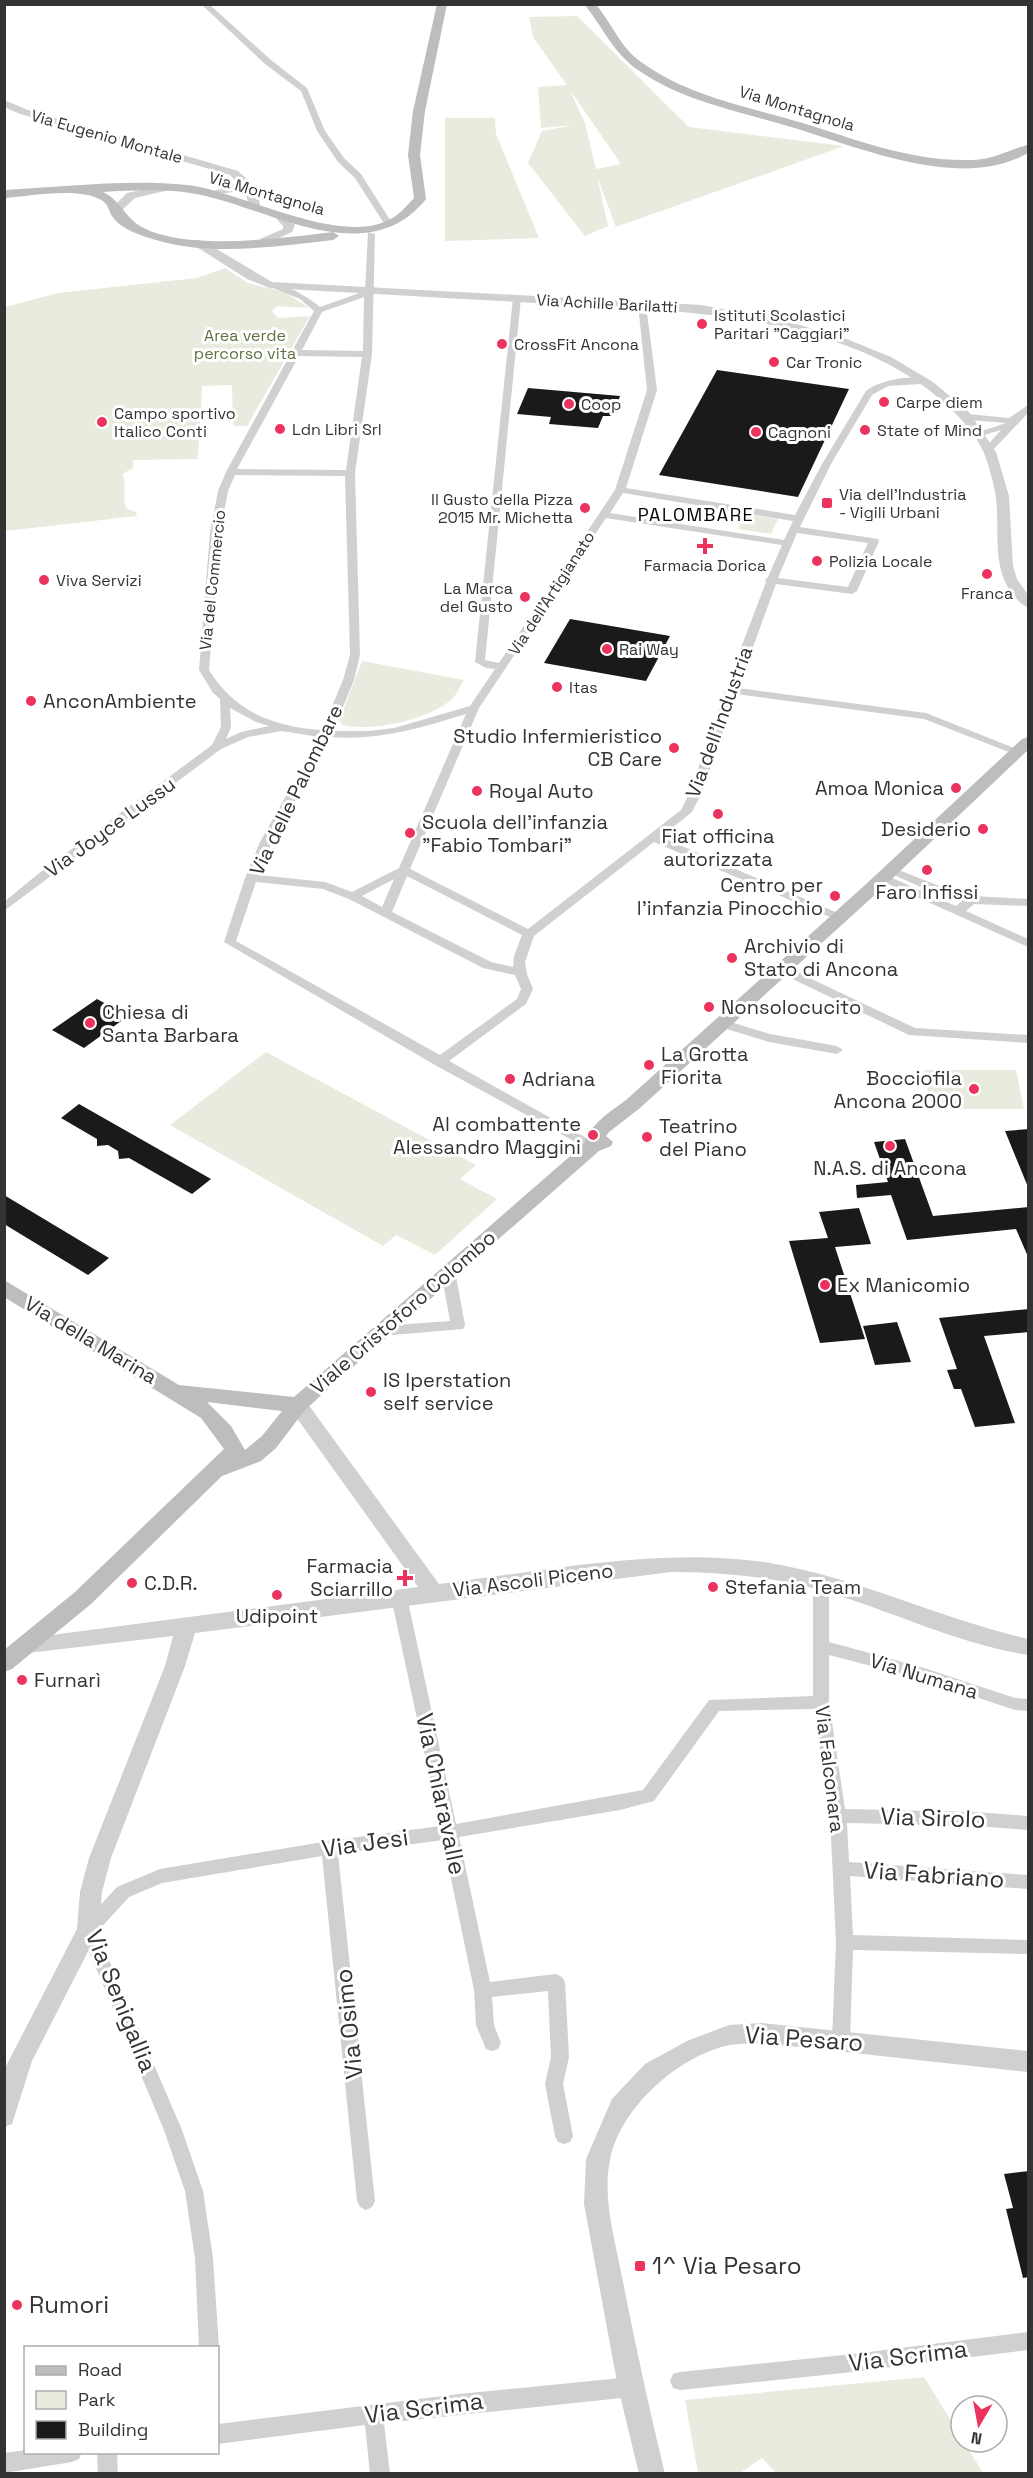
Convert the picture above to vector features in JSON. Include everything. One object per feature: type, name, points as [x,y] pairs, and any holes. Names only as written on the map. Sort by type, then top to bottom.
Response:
[{"type":"main road","name":"Via Montagnola","points":[[4,194],[165,188],[216,193],[254,205],[281,217],[329,228],[372,231],[411,213],[420,199],[414,155],[442,4]]},
{"type":"main road","name":"Via Montagnola","points":[[589,4],[598,12],[619,48],[632,61],[670,84],[697,95],[883,151],[934,162],[987,163],[1014,156],[1029,148]]},
{"type":"main road","name":"Via Achille Barilatti","points":[[87,190],[105,196],[117,209],[118,216],[133,228],[163,238],[196,242],[259,241],[372,231]]},
{"type":"main road","name":"Viale Cristoforo Colombo","points":[[213,1474],[254,1455],[269,1442],[298,1405],[448,1270],[592,1146],[606,1141],[633,1104],[841,917],[1023,747]]},
{"type":"main road","name":"Via della Marina","points":[[4,1287],[177,1392],[218,1422],[236,1451]]},
{"type":"main road","name":"Via della Marina","points":[[177,1392],[298,1405]]},
{"type":"main road","name":"Viale Cristoforo Colombo","points":[[4,1663],[83,1598],[236,1451]]},
{"type":"street","points":[[204,4],[268,62],[304,90],[321,131],[342,160],[358,176],[388,224]]},
{"type":"street","name":"Via Eugenio Montale","points":[[4,103],[24,112],[227,170],[243,180]]},
{"type":"street","points":[[216,193],[236,189],[243,180],[251,188],[254,205]]},
{"type":"street","points":[[117,209],[131,195],[165,188]]},
{"type":"street","name":"Via Achille Barilatti","points":[[236,265],[238,253],[259,241],[284,234],[288,230],[289,225],[281,217]]},
{"type":"street","name":"Via delle Palombare","points":[[372,231],[367,354],[350,473],[355,655],[351,675],[326,733],[267,842],[251,878],[230,942],[439,1062],[592,1146]]},
{"type":"street","name":"Via Achille Barilatti","points":[[196,242],[236,265],[252,278],[303,297],[318,310]]},
{"type":"street","name":"Via Achille Barilatti","points":[[270,285],[370,297],[517,298],[642,304],[735,314],[825,334],[874,355],[921,381],[968,417],[981,433],[989,449],[1002,496],[1006,573],[1019,594],[1029,603]]},
{"type":"street","points":[[318,310],[370,297]]},
{"type":"street","points":[[503,666],[490,666],[480,662],[517,298]]},
{"type":"street","name":"Via dell'Artigianato","points":[[385,913],[474,708],[620,490],[652,390],[642,304]]},
{"type":"street","name":"Via del Commercio","points":[[318,310],[223,491],[214,533],[204,645],[204,670],[209,684],[224,701],[253,718],[282,728],[326,733],[393,731],[474,708]]},
{"type":"street","points":[[297,353],[367,354]]},
{"type":"street","name":"Via dell'Industria","points":[[529,934],[686,812],[710,754],[730,690],[770,580],[845,432],[876,387],[921,381]]},
{"type":"street","points":[[968,417],[1019,417]]},
{"type":"street","points":[[981,433],[1019,417]]},
{"type":"street","points":[[989,449],[1019,417]]},
{"type":"street","points":[[231,472],[350,473]]},
{"type":"street","points":[[620,490],[799,519]]},
{"type":"street","points":[[603,514],[787,543]]},
{"type":"street","points":[[770,580],[852,591],[874,541],[794,529]]},
{"type":"street","points":[[730,690],[926,716],[1023,747]]},
{"type":"street","name":"Via Joyce Lussu","points":[[217,747],[226,727],[224,701]]},
{"type":"street","points":[[226,727],[253,718]]},
{"type":"street","points":[[245,734],[253,718]]},
{"type":"street","name":"Via Joyce Lussu","points":[[4,908],[42,876],[217,747],[245,734],[282,728]]},
{"type":"street","points":[[654,838],[841,917]]},
{"type":"street","points":[[353,896],[403,870],[529,934],[519,955],[519,972],[527,989],[522,1002],[439,1062]]},
{"type":"street","points":[[887,874],[971,900],[1029,902]]},
{"type":"street","points":[[887,874],[957,912],[1029,944]]},
{"type":"street","points":[[251,878],[326,886],[353,896],[487,964],[519,972]]},
{"type":"street","points":[[957,912],[971,900]]},
{"type":"street","points":[[782,969],[913,1032],[1029,1039]]},
{"type":"street","points":[[722,1023],[769,1038],[837,1050]]},
{"type":"street","points":[[380,1331],[458,1325],[448,1270]]},
{"type":"street","points":[[298,1405],[434,1593]]},
{"type":"street","name":"Via Ascoli Piceno","points":[[28,1645],[79,1641],[630,1568],[671,1564],[707,1564],[757,1570],[825,1584],[972,1633],[1029,1647]]},
{"type":"street","name":"Via Falconara","points":[[821,1596],[821,1702],[838,1816],[845,1942],[841,2040]]},
{"type":"street","name":"Via Chiaravalle","points":[[399,1597],[483,1990],[485,2025],[492,2043]]},
{"type":"street","name":"Via Senigallia","points":[[186,1627],[175,1666],[99,1858],[88,1930],[173,2130],[194,2191],[204,2258],[209,2346]]},
{"type":"street","name":"Via Numana","points":[[820,1646],[921,1672],[1015,1704],[1029,1705]]},
{"type":"street","name":"Via Jesi","points":[[4,2116],[10,2087],[21,2058],[88,1930],[123,1892],[160,1876],[329,1848],[449,1832],[620,1803],[648,1796],[715,1705],[821,1702]]},
{"type":"street","name":"Via Sirolo","points":[[838,1816],[976,1819],[1029,1823]]},
{"type":"street","name":"Via Osimo","points":[[329,1848],[366,2201]]},
{"type":"street","name":"Via Fabriano","points":[[840,1868],[1029,1882]]},
{"type":"street","points":[[845,1942],[1029,1947]]},
{"type":"street","points":[[483,1990],[556,1982],[560,2057],[554,2084],[564,2136]]},
{"type":"street","name":"Via Pesaro","points":[[651,2474],[631,2387],[596,2204],[598,2159],[620,2107],[653,2072],[695,2048],[729,2035],[762,2033],[841,2040],[1029,2062]]},
{"type":"street","name":"Via Scrima","points":[[680,2381],[1029,2342]]},
{"type":"street","name":"Via Scrima","points":[[219,2434],[373,2414],[631,2387]]},
{"type":"street","points":[[373,2414],[380,2474]]},
{"type":"street","points":[[4,2463],[60,2454]]},
{"type":"street","points":[[107,2454],[108,2474]]},
{"type":"green space","points":[[577,16],[689,127],[844,146],[616,227],[597,176],[608,226],[585,236],[528,163],[542,131],[573,125],[541,128],[538,87],[567,85],[533,37],[529,17]],"holes":[[[572,93],[621,164],[596,169],[585,123]]]},
{"type":"green space","points":[[445,118],[495,118],[496,134],[539,238],[445,241]]},
{"type":"green space","name":"Area verde percorso vita","points":[[225,268],[248,283],[285,292],[309,308],[277,306],[272,311],[278,318],[310,316],[247,426],[233,426],[232,385],[202,386],[198,459],[133,460],[133,468],[122,474],[125,505],[127,509],[136,512],[137,516],[5,531],[5,307],[58,293],[197,278]]},
{"type":"green space","points":[[737,512],[778,519],[771,534],[738,529],[741,522],[733,520]]},
{"type":"green space","points":[[362,661],[464,680],[451,700],[414,719],[369,727],[343,725],[339,721]]},
{"type":"green space","points":[[266,1052],[476,1165],[460,1179],[497,1199],[435,1255],[396,1235],[383,1246],[170,1125]]},
{"type":"green space","name":"Bocciofila Ancona 2000","points":[[924,1070],[1016,1070],[1024,1109],[931,1109]]},
{"type":"green space","points":[[924,2377],[949,2418],[949,2454],[971,2454],[983,2473],[776,2473],[762,2458],[740,2473],[698,2473],[685,2400]]},
{"type":"building","name":"Cagnoni","points":[[717,370],[849,389],[798,497],[659,475]]},
{"type":"building","name":"Coop","points":[[528,388],[620,396],[613,416],[603,416],[598,428],[549,424],[551,417],[517,414]]},
{"type":"building","name":"Rai Way","points":[[570,619],[670,636],[646,681],[544,663]]},
{"type":"building","name":"Chiesa di Santa Barbara","points":[[97,999],[128,1016],[84,1048],[52,1030]]},
{"type":"building","points":[[79,1104],[211,1179],[192,1194],[129,1158],[119,1159],[118,1151],[108,1145],[97,1146],[97,1139],[61,1118]]},
{"type":"building","points":[[1029,1129],[1029,1187],[1028,1187],[1005,1131]]},
{"type":"building","points":[[905,1139],[933,1216],[1029,1207],[1029,1259],[1016,1229],[907,1240],[891,1195],[857,1198],[856,1185],[888,1182],[874,1142]]},
{"type":"building","points":[[4,1195],[109,1258],[88,1275],[4,1224]]},
{"type":"building","points":[[859,1208],[871,1244],[835,1247],[865,1339],[820,1343],[789,1241],[828,1238],[819,1212]]},
{"type":"building","points":[[1029,1309],[1029,1332],[984,1336],[1015,1423],[975,1427],[961,1389],[954,1389],[947,1370],[957,1369],[939,1318]]},
{"type":"building","points":[[897,1322],[911,1362],[875,1365],[863,1326]]},
{"type":"building","points":[[1029,2171],[1029,2277],[1023,2278],[1006,2209],[1013,2208],[1004,2174]]},
{"type":"place","name":"Istituti Scolastici Paritari \"Caggiari\"","points":[[702,324]]},
{"type":"place","name":"CrossFit Ancona","points":[[502,344]]},
{"type":"place","name":"Car Tronic","points":[[774,362]]},
{"type":"place","name":"Carpe diem","points":[[884,402]]},
{"type":"place","name":"Coop","points":[[569,404]]},
{"type":"place","name":"Campo sportivo Italico Conti","points":[[102,422]]},
{"type":"place","name":"Ldn Libri Srl","points":[[280,429]]},
{"type":"place","name":"State of Mind","points":[[865,430]]},
{"type":"place","name":"Cagnoni","points":[[756,432]]},
{"type":"place","name":"Via dell'Industria - Vigili Urbani","points":[[827,503]]},
{"type":"place","name":"Il Gusto della Pizza 2015 Mr. Michetta","points":[[585,508]]},
{"type":"place","name":"Farmacia Dorica","points":[[705,546]]},
{"type":"place","name":"Polizia Locale","points":[[817,561]]},
{"type":"place","name":"Franca","points":[[987,574]]},
{"type":"place","name":"Viva Servizi","points":[[44,580]]},
{"type":"place","name":"La Marca del Gusto","points":[[525,597]]},
{"type":"place","name":"Rai Way","points":[[607,649]]},
{"type":"place","name":"Itas","points":[[557,687]]},
{"type":"place","name":"AnconAmbiente","points":[[31,701]]},
{"type":"place","name":"Studio Infermieristico CB Care","points":[[674,748]]},
{"type":"place","name":"Amoa Monica","points":[[956,788]]},
{"type":"place","name":"Royal Auto","points":[[477,791]]},
{"type":"place","name":"Fiat officina autorizzata","points":[[718,814]]},
{"type":"place","name":"Desiderio","points":[[983,829]]},
{"type":"place","name":"Scuola dell'infanzia \"Fabio Tombari\"","points":[[410,833]]},
{"type":"place","name":"Faro Infissi","points":[[927,870]]},
{"type":"place","name":"Centro per l'infanzia Pinocchio","points":[[835,896]]},
{"type":"place","name":"Archivio di Stato di Ancona","points":[[732,958]]},
{"type":"place","name":"Nonsolocucito","points":[[709,1007]]},
{"type":"place","name":"Chiesa di Santa Barbara","points":[[90,1023]]},
{"type":"place","name":"La Grotta Fiorita","points":[[649,1065]]},
{"type":"place","name":"Adriana","points":[[510,1079]]},
{"type":"place","name":"Bocciofila Ancona 2000","points":[[974,1089]]},
{"type":"place","name":"Al combattente Alessandro Maggini","points":[[593,1135]]},
{"type":"place","name":"Teatrino del Piano","points":[[647,1137]]},
{"type":"place","name":"N.A.S. di Ancona","points":[[890,1146]]},
{"type":"place","name":"Ex Manicomio","points":[[825,1285]]},
{"type":"place","name":"IS Iperstation self service","points":[[371,1392]]},
{"type":"place","name":"Farmacia Sciarrillo","points":[[405,1578]]},
{"type":"place","name":"C.D.R.","points":[[132,1583]]},
{"type":"place","name":"Stefania Team","points":[[713,1587]]},
{"type":"place","name":"Udipoint","points":[[277,1595]]},
{"type":"place","name":"Furnarì","points":[[22,1680]]},
{"type":"place","name":"1^ Via Pesaro","points":[[640,2266]]},
{"type":"place","name":"Rumori","points":[[17,2305]]},
{"type":"district","name":"PALOMBARE","points":[[696,515]]}]
